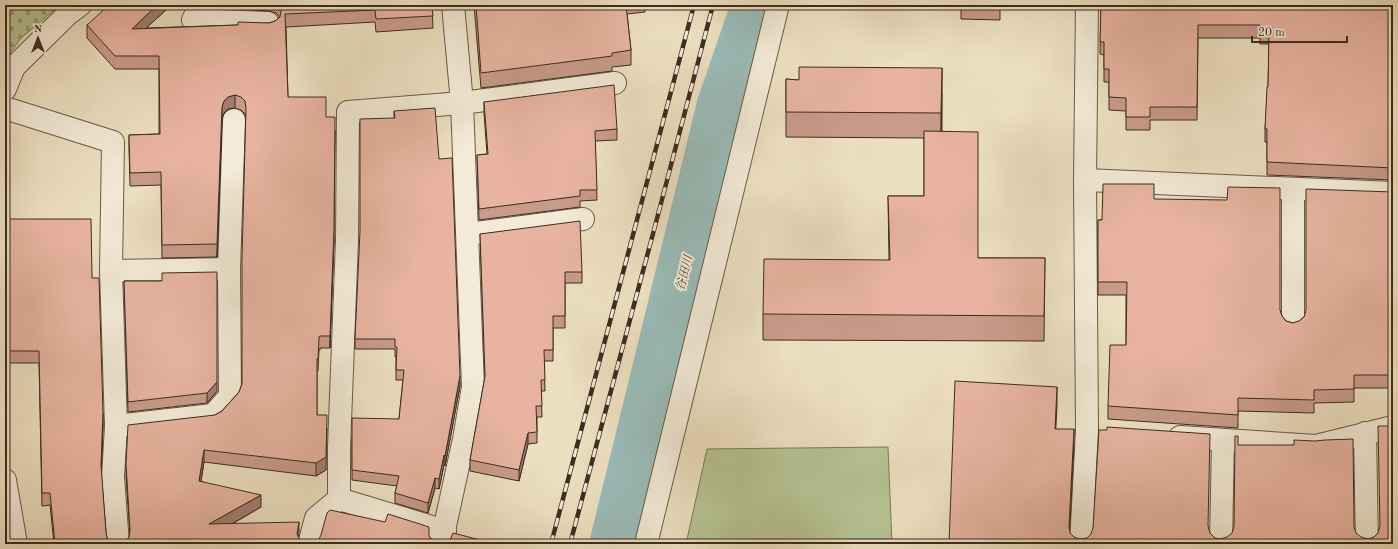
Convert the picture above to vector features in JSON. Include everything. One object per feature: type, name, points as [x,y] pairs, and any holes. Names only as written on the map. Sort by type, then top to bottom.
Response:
[{"type":"street","points":[[5,89],[14,67],[68,14],[80,5]]},
{"type":"street","points":[[200,5],[193,20],[269,23]]},
{"type":"street","points":[[339,499],[443,537],[473,387],[462,103],[453,5]]},
{"type":"street","points":[[646,544],[778,5]]},
{"type":"street","points":[[1081,544],[1088,430],[1085,180],[1087,5]]},
{"type":"street","points":[[339,499],[339,447],[347,241],[348,112],[462,103],[616,83]]},
{"type":"street","points":[[5,108],[114,142],[111,271],[116,426],[113,477],[118,544]]},
{"type":"street","points":[[116,426],[213,415],[230,396],[229,269],[234,120]]},
{"type":"street","points":[[1085,180],[1393,193]]},
{"type":"street","points":[[1293,189],[1293,323]]},
{"type":"street","points":[[468,234],[583,219]]},
{"type":"street","points":[[111,271],[229,269]]},
{"type":"street","points":[[1163,436],[1316,446],[1393,427]]},
{"type":"street","points":[[1088,430],[1110,432]]},
{"type":"street","points":[[1365,434],[1367,544]]},
{"type":"street","points":[[1221,544],[1224,440]]},
{"type":"street","points":[[5,480],[16,544]]},
{"type":"street","points":[[309,544],[316,518],[339,499]]},
{"type":"green space","points":[[5,5],[60,5],[21,38],[5,60]]},
{"type":"green space","points":[[888,447],[892,544],[686,544],[707,449]]},
{"type":"building","points":[[109,5],[157,5],[132,29],[238,25],[238,22],[269,23],[280,17],[280,5],[432,5],[433,16],[376,19],[375,10],[285,14],[288,97],[326,97],[326,117],[335,117],[334,228],[330,336],[319,337],[317,359],[317,415],[327,415],[326,457],[316,463],[204,450],[199,481],[261,495],[209,524],[299,522],[297,534],[300,540],[305,543],[312,544],[119,544],[125,542],[129,537],[130,531],[126,464],[128,425],[215,415],[222,411],[239,392],[242,384],[242,257],[246,108],[245,101],[241,97],[235,95],[228,97],[224,101],[222,107],[217,244],[162,245],[161,172],[130,173],[129,135],[160,134],[159,56],[115,56],[87,25]]},
{"type":"building","points":[[476,5],[626,5],[631,50],[612,53],[612,56],[481,73]]},
{"type":"building","points":[[1101,5],[1393,5],[1393,168],[1267,162],[1267,129],[1265,129],[1268,87],[1269,31],[1260,31],[1260,25],[1198,25],[1197,107],[1150,107],[1150,117],[1126,117],[1126,98],[1109,97],[1109,69],[1104,69],[1104,42],[1100,42]]},
{"type":"building","points":[[799,67],[942,68],[941,113],[786,112],[786,79],[799,80]]},
{"type":"building","points":[[614,85],[617,129],[595,131],[597,190],[580,190],[580,196],[479,209],[477,155],[488,154],[484,102]]},
{"type":"building","points":[[435,108],[439,159],[452,158],[460,376],[445,456],[444,455],[439,479],[435,478],[428,503],[395,493],[399,476],[352,470],[352,418],[399,419],[404,370],[396,370],[397,347],[395,347],[395,339],[355,339],[360,231],[360,119],[395,118],[394,111]]},
{"type":"building","points":[[924,131],[978,132],[978,258],[1045,258],[1044,316],[763,314],[764,259],[890,260],[888,196],[924,196]]},
{"type":"building","points":[[1103,184],[1154,184],[1154,199],[1227,200],[1228,187],[1280,188],[1280,310],[1286,321],[1293,323],[1304,317],[1306,310],[1306,189],[1393,192],[1393,375],[1354,375],[1354,389],[1314,390],[1314,400],[1238,398],[1238,415],[1108,406],[1110,345],[1126,345],[1127,282],[1098,282],[1098,220],[1102,220]]},
{"type":"building","points":[[5,219],[91,219],[92,278],[99,278],[103,413],[101,465],[106,532],[107,538],[112,543],[119,544],[55,544],[50,493],[42,493],[39,351],[5,351]]},
{"type":"building","points":[[580,221],[582,272],[565,272],[565,316],[553,316],[553,350],[544,350],[545,380],[541,380],[542,406],[536,406],[537,432],[528,433],[519,470],[470,460],[485,376],[480,234]]},
{"type":"building","points":[[217,272],[217,382],[207,393],[128,402],[124,281],[162,281],[162,273]]},
{"type":"building","points":[[955,381],[1057,387],[1055,429],[1074,429],[1069,526],[1070,533],[1074,537],[1080,539],[1087,538],[1091,534],[1093,528],[1099,430],[1107,430],[1107,427],[1210,434],[1208,526],[1210,533],[1215,538],[1220,539],[1227,537],[1232,533],[1234,527],[1235,436],[1238,436],[1238,445],[1294,445],[1294,440],[1315,441],[1353,439],[1354,527],[1356,533],[1361,537],[1368,539],[1374,537],[1378,533],[1380,526],[1378,426],[1393,426],[1393,544],[949,544]]},
{"type":"building","points":[[330,510],[385,522],[388,514],[429,527],[429,536],[433,541],[439,544],[312,544],[318,541],[327,513]]},
{"type":"building","points":[[453,533],[496,544],[439,544],[450,540]]},
{"type":"waterway","name":"谷田川","points":[[618,544],[725,107],[760,5]]},
{"type":"railway","points":[[551,544],[694,5]]},
{"type":"railway","points":[[570,544],[713,5]]}]
